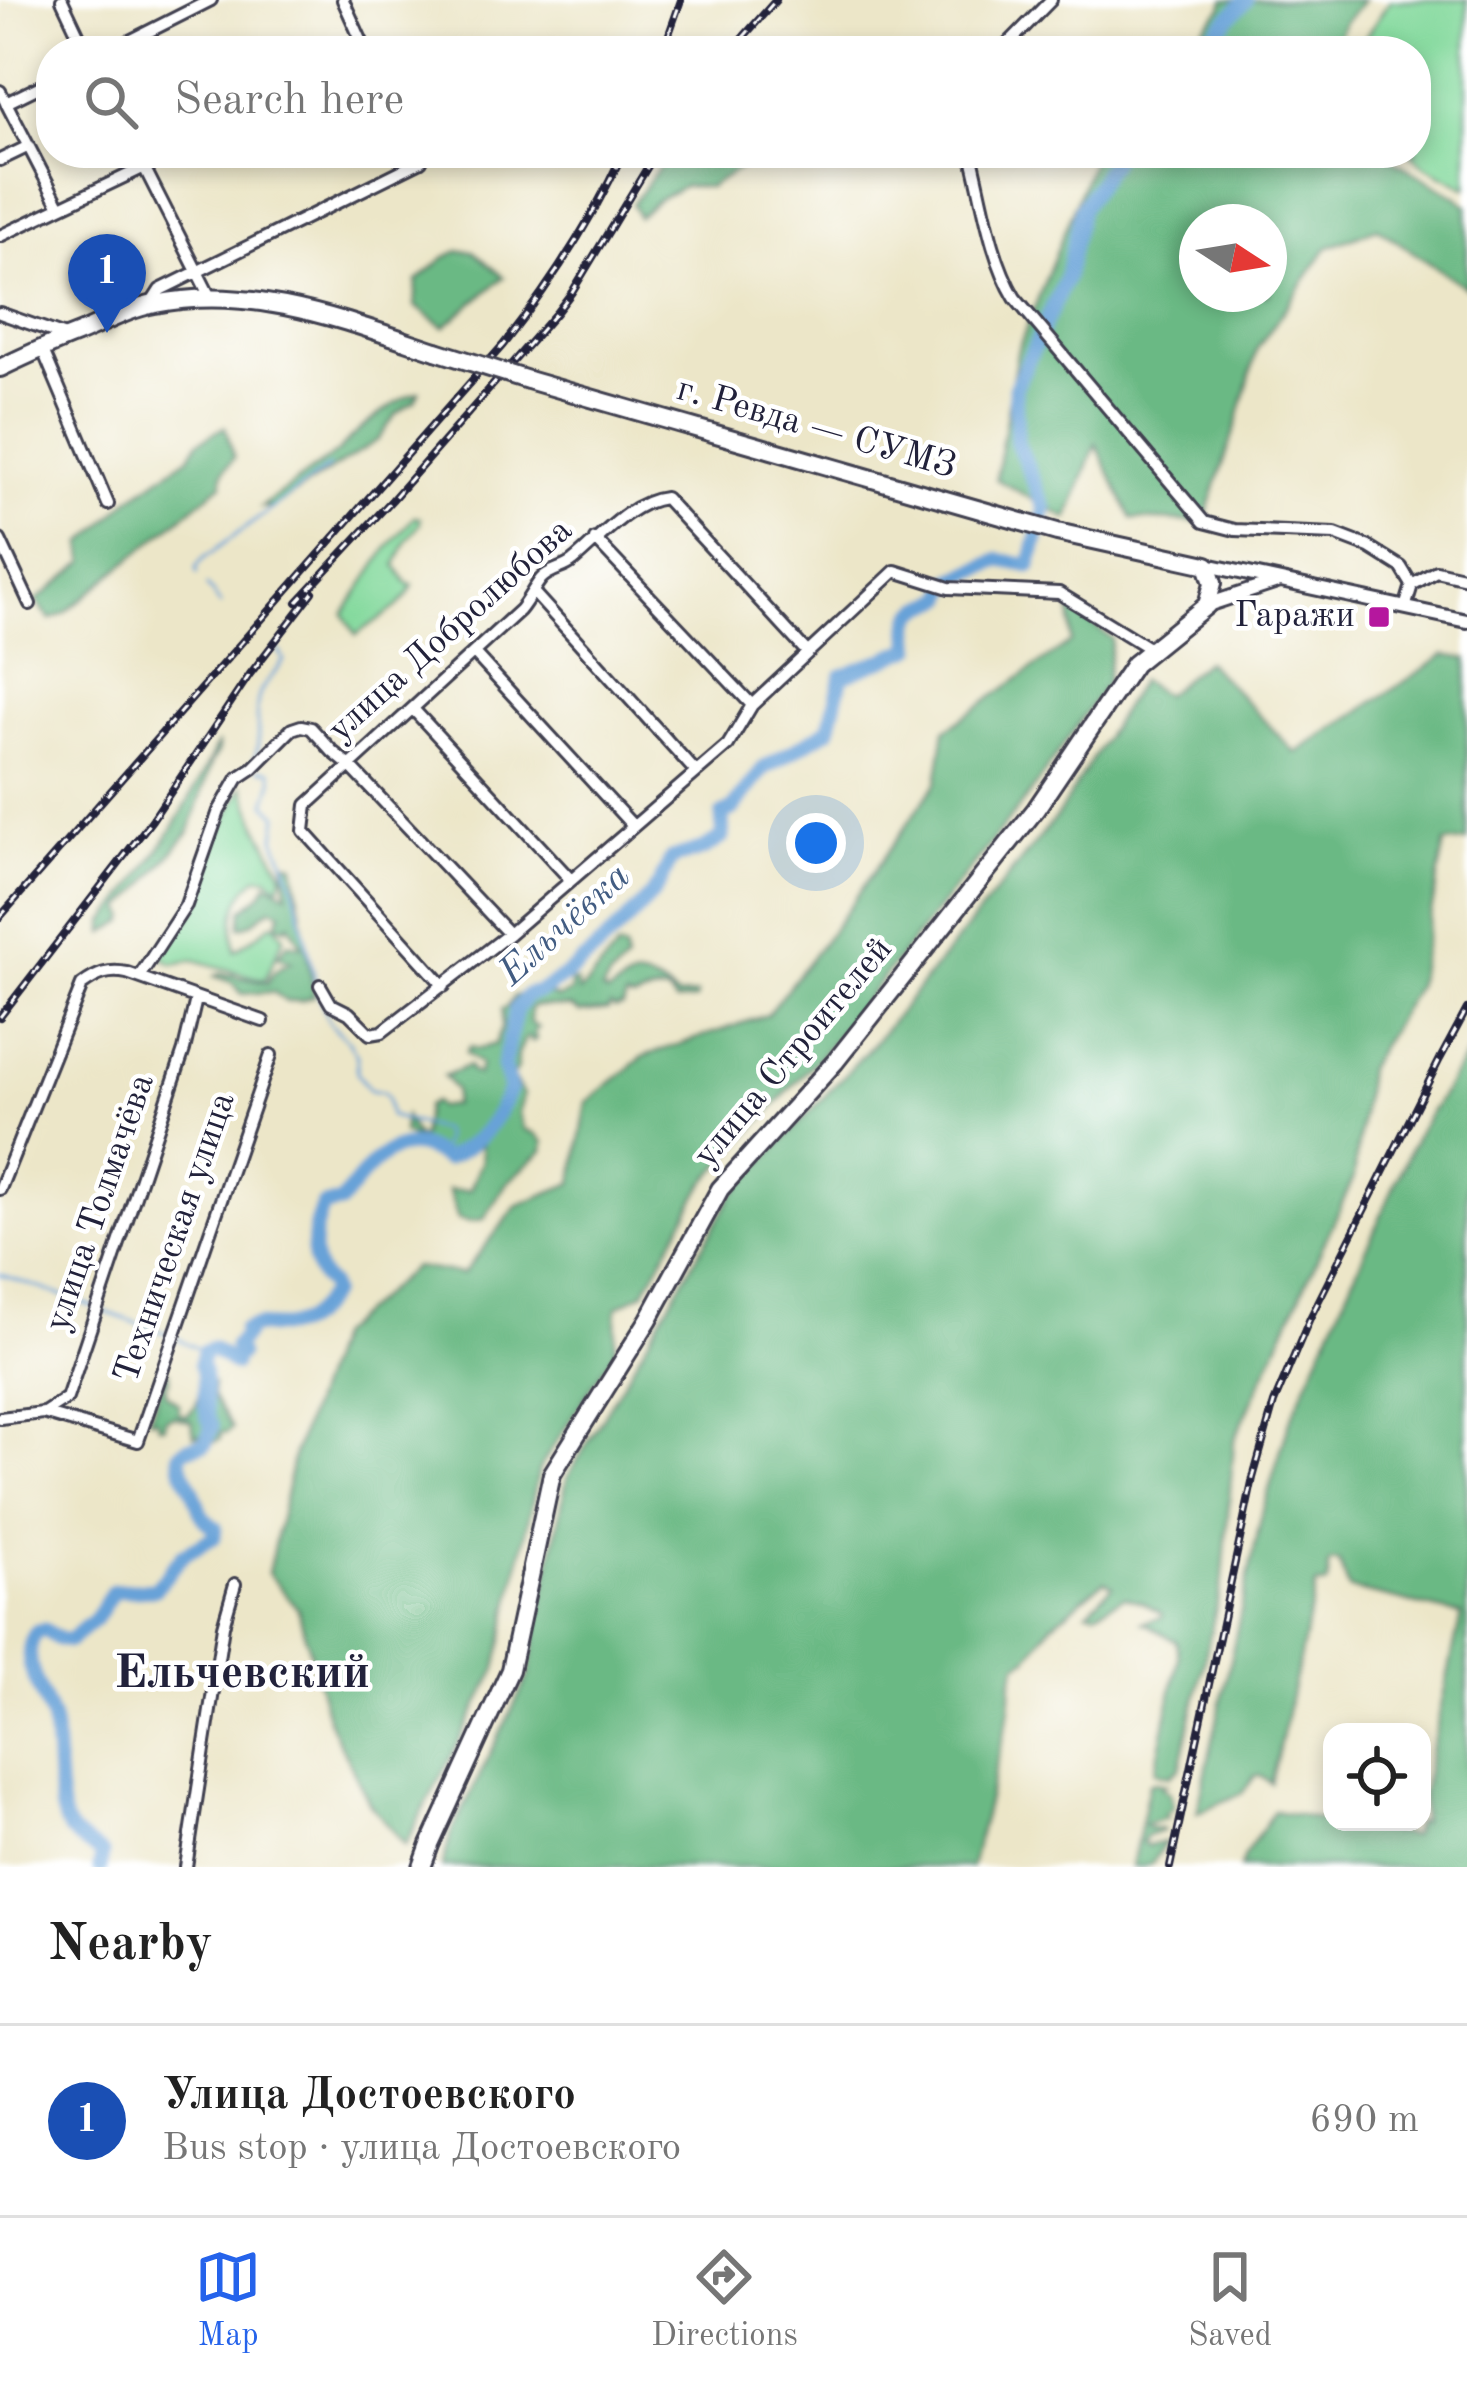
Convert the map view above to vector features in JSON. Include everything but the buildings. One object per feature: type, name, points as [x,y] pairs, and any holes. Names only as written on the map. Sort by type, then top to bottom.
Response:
[{"type":"main road","name":"г. Ревда — СУМЗ","points":[[0,368],[151,304],[210,297],[258,301],[319,313],[528,380],[991,514],[1207,565]]},
{"type":"main road","points":[[1207,565],[1213,583],[1207,605]]},
{"type":"main road","name":"улица Строителей","points":[[422,1867],[510,1670],[552,1474],[649,1319],[720,1189],[849,1044],[1036,808],[1134,664],[1207,605]]},
{"type":"street","points":[[62,0],[79,36]]},
{"type":"street","points":[[140,36],[212,0]]},
{"type":"street","points":[[343,0],[359,36]]},
{"type":"street","points":[[1016,36],[1051,0]]},
{"type":"street","points":[[36,85],[3,97],[36,164]]},
{"type":"street","points":[[0,160],[27,147]]},
{"type":"street","points":[[38,168],[59,206]]},
{"type":"street","points":[[0,236],[144,168],[210,297]]},
{"type":"street","points":[[151,304],[160,290],[398,168]]},
{"type":"street","points":[[975,168],[996,251],[1015,298],[1204,522],[1235,530],[1336,534],[1401,567],[1412,585]]},
{"type":"street","points":[[0,314],[68,337]]},
{"type":"street","points":[[42,348],[108,504]]},
{"type":"street","name":"улица Добролюбова","points":[[444,986],[304,831],[307,805],[474,652],[534,592],[539,581],[552,570],[569,566],[595,539],[651,500],[665,498],[807,652]]},
{"type":"street","points":[[595,539],[752,705]]},
{"type":"street","points":[[0,540],[30,604]]},
{"type":"street","name":"г. Ревда — СУМЗ","points":[[1207,565],[1467,621]]},
{"type":"street","points":[[320,985],[331,1004],[349,1013],[370,1034],[382,1032],[509,934],[728,746],[752,705],[895,571],[949,587],[1059,593],[1152,650]]},
{"type":"street","points":[[1405,608],[1412,585],[1436,571],[1467,578]]},
{"type":"street","name":"улица Строителей","points":[[1207,605],[1280,581]]},
{"type":"street","points":[[534,592],[696,772]]},
{"type":"street","points":[[474,652],[633,826]]},
{"type":"street","points":[[413,709],[570,879]]},
{"type":"street","points":[[140,977],[186,904],[219,811],[238,778],[301,726],[311,728],[349,765],[509,934]]},
{"type":"street","points":[[0,1189],[82,985],[111,971],[262,1021]]},
{"type":"street","name":"улица Толмачёва","points":[[44,1413],[67,1398],[184,1050],[196,999]]},
{"type":"street","name":"Техническая улица","points":[[44,1413],[138,1441],[271,1055]]},
{"type":"street","points":[[0,1418],[44,1413]]},
{"type":"street","points":[[186,1867],[223,1626],[236,1584]]},
{"type":"green space","points":[[1224,0],[1364,0],[1339,36],[1197,36]]},
{"type":"green space","points":[[1390,0],[1467,0],[1467,188],[1429,168],[1431,36],[1366,36]]},
{"type":"green space","points":[[659,168],[740,168],[709,187],[684,186],[638,217],[632,204]]},
{"type":"green space","points":[[1089,168],[1406,168],[1467,205],[1467,288],[1377,228],[1327,248],[1287,306],[1287,204],[1179,204],[1179,312],[1283,312],[1257,349],[1204,522],[1132,519],[1096,444],[1068,519],[996,479],[1017,352]]},
{"type":"green space","points":[[459,251],[473,251],[504,277],[444,327],[415,306],[417,281]]},
{"type":"green space","points":[[419,392],[378,440],[272,508],[261,507],[339,451],[376,417]]},
{"type":"green space","points":[[225,427],[234,458],[223,472],[222,484],[65,613],[50,620],[36,601],[85,562],[83,544],[131,498],[190,456],[198,442]]},
{"type":"green space","points":[[414,517],[420,518],[420,524],[396,565],[413,585],[396,607],[356,635],[344,614]]},
{"type":"green space","points":[[1071,608],[1112,639],[1106,683],[1029,795],[827,1048],[704,1184],[644,1292],[617,1307],[615,1350],[539,1469],[497,1669],[405,1845],[370,1804],[328,1720],[298,1609],[268,1573],[294,1454],[336,1335],[414,1267],[463,1274],[518,1205],[573,1183],[587,1102],[644,1056],[767,1015],[937,782],[945,730],[1071,642]]},
{"type":"green space","points":[[1445,655],[1467,659],[1467,841],[1445,843],[1416,987],[1367,1069],[1354,1177],[1234,1441],[1223,1577],[1180,1768],[1170,1776],[1155,1772],[1179,1657],[1176,1641],[1143,1622],[1162,1617],[1142,1602],[1124,1597],[1096,1612],[1087,1611],[1113,1586],[1104,1581],[1051,1625],[1028,1658],[1017,1664],[971,1867],[442,1867],[451,1834],[529,1675],[567,1478],[732,1196],[875,1042],[1058,815],[1140,680],[1164,695],[1206,661],[1296,753]]},
{"type":"green space","points":[[218,742],[190,831],[123,908],[125,922],[105,933],[105,923],[168,836]]},
{"type":"green space","points":[[243,786],[283,874],[279,887],[267,877],[257,877],[238,902],[234,920],[235,951],[273,923],[284,937],[265,980],[194,960],[174,964],[161,957],[199,902],[214,843]]},
{"type":"green space","points":[[284,862],[294,864],[314,996],[301,1001],[286,1001],[273,992],[242,994],[233,983],[215,976],[221,973],[268,983],[276,970],[291,962],[278,957],[288,943],[302,946],[289,923],[287,927],[276,925],[281,912],[272,908],[240,927],[242,910],[267,883],[287,893]]},
{"type":"green space","points":[[618,948],[625,950],[626,963],[602,991],[608,994],[643,978],[677,997],[697,995],[696,1000],[675,1002],[668,993],[658,992],[626,998],[623,1007],[608,1010],[530,1009],[530,1023],[538,1028],[536,1039],[525,1039],[512,1076],[523,1095],[519,1114],[524,1129],[544,1142],[543,1151],[506,1184],[484,1219],[458,1219],[448,1190],[470,1190],[482,1160],[481,1145],[452,1162],[403,1132],[405,1117],[416,1137],[421,1137],[426,1106],[434,1102],[438,1107],[453,1105],[455,1091],[444,1076],[468,1066],[478,1075],[480,1064],[466,1053],[469,1047],[495,1044],[502,1009],[514,996],[538,990],[558,998],[571,992],[571,982],[577,982],[579,992]]},
{"type":"green space","points":[[1467,1055],[1467,1867],[1240,1867],[1274,1811],[1323,1820],[1323,1831],[1412,1836],[1413,1831],[1431,1831],[1431,1752],[1461,1615],[1349,1589],[1339,1562],[1332,1561],[1328,1582],[1316,1585],[1271,1783],[1255,1776],[1242,1793],[1197,1813],[1262,1513],[1289,1423],[1418,1132]]},
{"type":"green space","points":[[167,1369],[166,1394],[179,1404],[178,1413],[187,1416],[201,1388],[209,1390],[213,1384],[212,1396],[232,1428],[220,1433],[220,1439],[204,1447],[200,1435],[194,1436],[192,1422],[173,1416],[159,1426],[157,1419],[149,1419]]},
{"type":"green space","points":[[1149,1784],[1167,1784],[1162,1787],[1170,1793],[1173,1807],[1164,1815],[1167,1818],[1145,1824],[1164,1830],[1142,1842],[1147,1846],[1166,1842],[1151,1863],[1132,1867]]},
{"type":"waterway","name":"Ельчёвка","points":[[1212,36],[1246,0]]},
{"type":"waterway","name":"Ельчёвка","points":[[100,1867],[102,1854],[73,1833],[62,1813],[52,1720],[30,1665],[31,1642],[37,1631],[69,1641],[95,1619],[113,1591],[155,1589],[184,1554],[214,1537],[215,1527],[201,1512],[180,1454],[205,1444],[212,1426],[200,1363],[204,1352],[212,1349],[234,1364],[239,1355],[235,1346],[244,1330],[298,1324],[331,1293],[314,1258],[323,1206],[340,1203],[373,1164],[393,1150],[418,1146],[445,1159],[477,1139],[499,1112],[510,1088],[503,1066],[516,1009],[528,994],[557,982],[612,936],[656,889],[671,859],[704,849],[723,837],[722,815],[733,809],[763,769],[829,729],[842,676],[912,648],[915,614],[945,598],[952,580],[1000,560],[1030,566],[1045,509],[1017,442],[1015,388],[1066,278],[1081,209],[1107,168]]},
{"type":"waterway","points":[[197,573],[203,559],[329,467]]},
{"type":"waterway","points":[[207,586],[221,605]]},
{"type":"waterway","points":[[253,762],[260,693],[284,660],[277,647]]},
{"type":"waterway","points":[[259,769],[271,771],[266,803],[278,815],[275,838],[293,883],[316,983]]},
{"type":"waterway","points":[[318,992],[329,1022],[357,1056],[357,1073],[370,1090],[387,1097],[390,1116],[442,1130],[439,1156]]},
{"type":"waterway","points":[[0,1274],[94,1307]]},
{"type":"waterway","points":[[103,1311],[168,1334]]},
{"type":"waterway","points":[[177,1338],[204,1352]]},
{"type":"railway","points":[[668,36],[681,0]]},
{"type":"railway","points":[[744,36],[776,0]]},
{"type":"railway","points":[[0,917],[503,345],[569,253],[615,168]]},
{"type":"railway","points":[[297,602],[556,313],[647,168]]},
{"type":"railway","points":[[0,1017],[152,820],[250,674],[313,592]]},
{"type":"railway","points":[[1170,1867],[1253,1478],[1274,1403],[1310,1318],[1467,1009]]},
{"type":"place","name":"Улица Достоевского","points":[[107,333]]},
{"type":"place","name":"Гаражи","points":[[1379,617]]},
{"type":"district","name":"Ельчевский","points":[[242,1674]]}]
